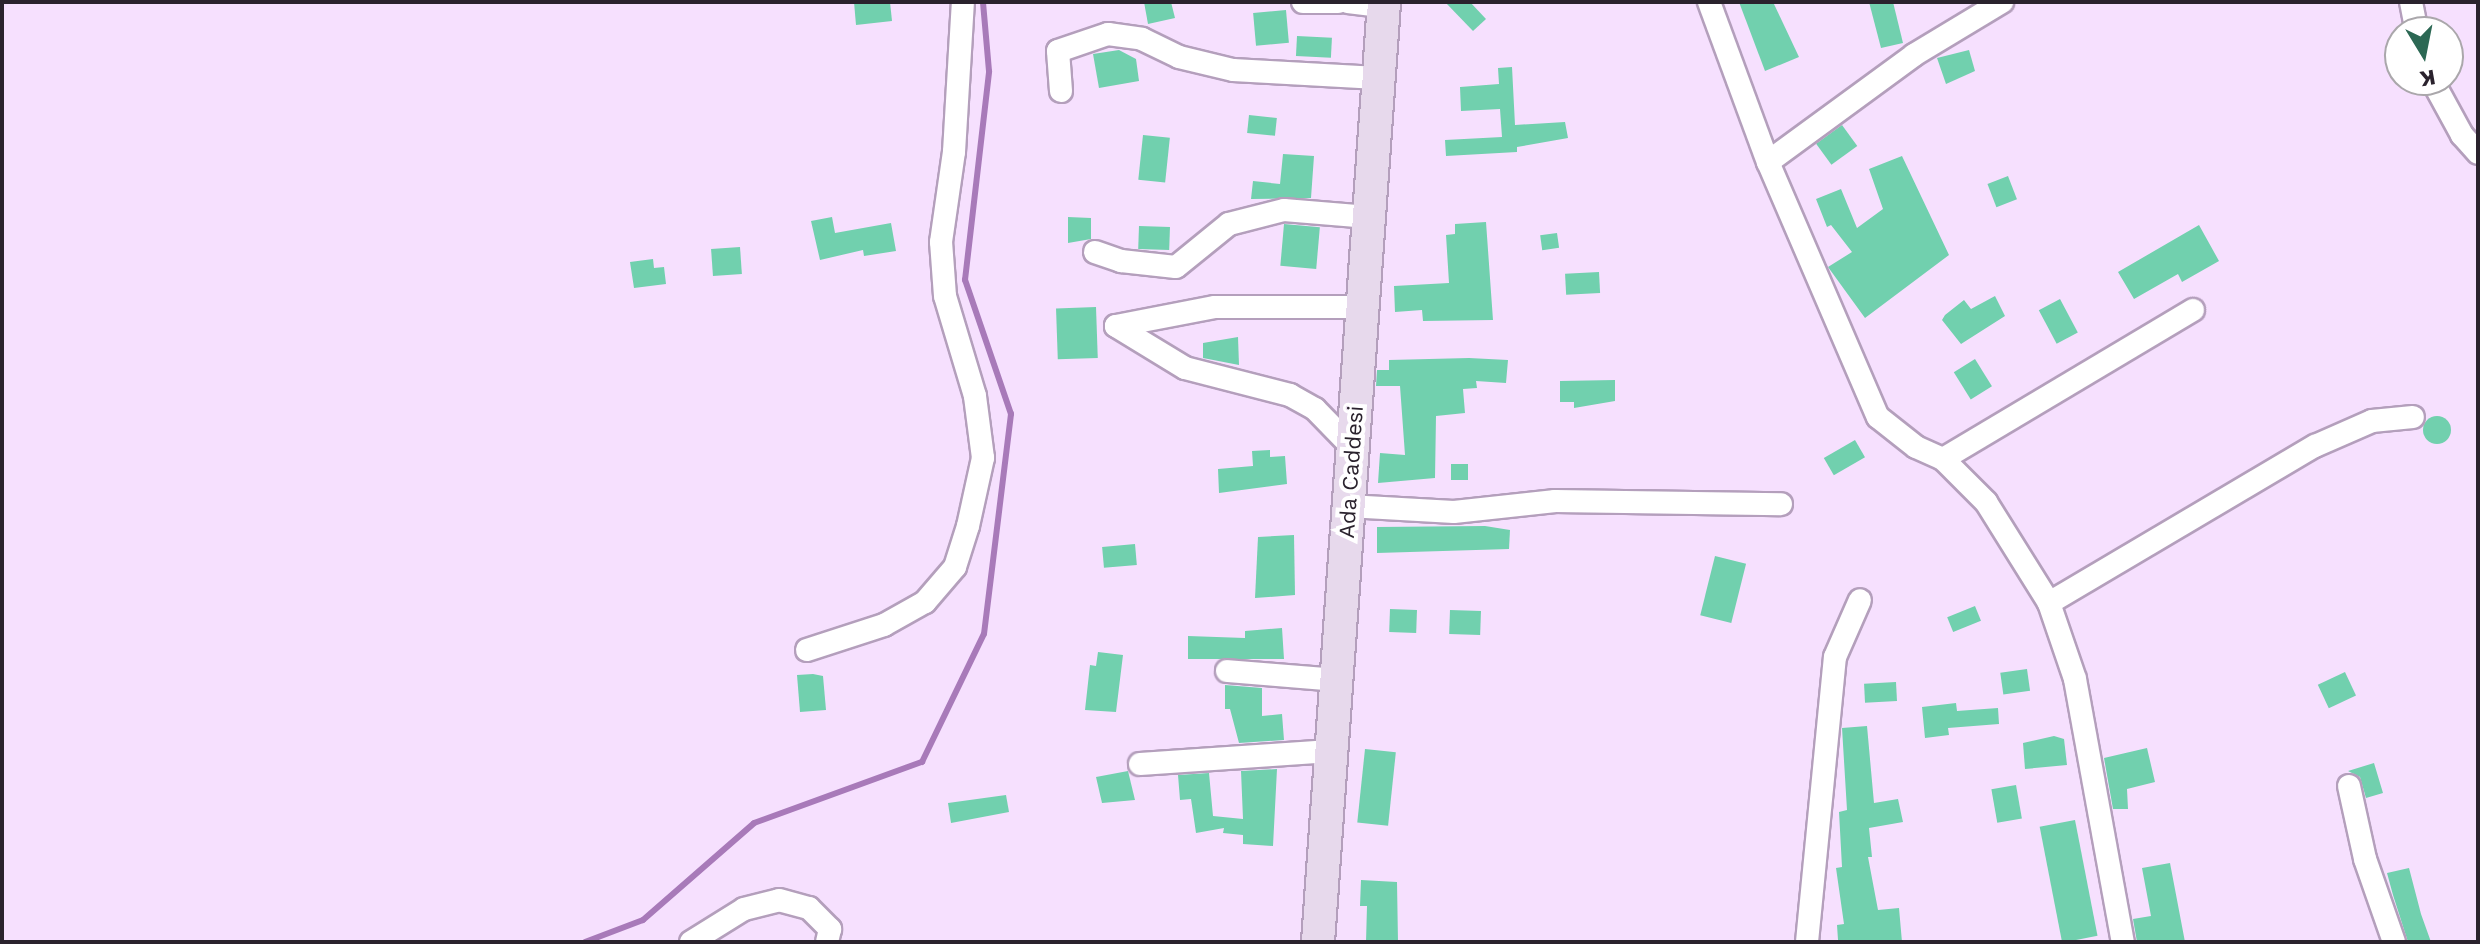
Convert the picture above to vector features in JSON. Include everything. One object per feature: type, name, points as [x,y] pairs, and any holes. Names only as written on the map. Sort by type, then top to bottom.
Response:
[{"type":"main road","name":"Ada Caddesi","points":[[1318,942],[1384,4]]},
{"type":"street","points":[[807,650],[884,625],[925,602],[955,567],[968,526],[983,458],[975,396],[945,296],[941,242],[955,138],[963,2]]},
{"type":"street","points":[[1303,2],[1338,2]]},
{"type":"street","points":[[1348,2],[1384,4]]},
{"type":"street","points":[[1709,2],[1768,162],[1878,417],[1916,447],[1943,459],[1986,502],[2049,603],[2075,679],[2123,942]]},
{"type":"street","points":[[1768,162],[1914,55],[2002,2]]},
{"type":"street","points":[[1061,91],[1058,51],[1108,34],[1142,39],[1179,57],[1233,70],[1378,78]]},
{"type":"street","points":[[2441,96],[2462,135],[2478,153]]},
{"type":"street","points":[[1095,252],[1121,261],[1176,267],[1229,224],[1284,210],[1369,217]]},
{"type":"street","points":[[1353,448],[1315,409],[1290,395],[1185,368],[1116,326],[1215,307],[1362,307]]},
{"type":"street","points":[[1943,459],[2193,310]]},
{"type":"street","points":[[2049,603],[2315,446],[2372,421],[2413,417]]},
{"type":"street","points":[[1348,506],[1454,512],[1555,501],[1781,504]]},
{"type":"street","points":[[1807,942],[1835,657],[1860,600]]},
{"type":"street","points":[[1227,671],[1336,680]]},
{"type":"street","points":[[1140,764],[1331,751]]},
{"type":"street","points":[[2349,786],[2365,859],[2394,942]]},
{"type":"street","points":[[691,942],[744,909],[779,900],[809,908],[830,929],[827,942]]},
{"type":"building","points":[[854,2],[890,2],[892,21],[856,25]]},
{"type":"building","points":[[1144,2],[1171,2],[1175,18],[1148,24]]},
{"type":"building","points":[[1445,2],[1470,2],[1486,19],[1473,31]]},
{"type":"building","points":[[1739,2],[1773,2],[1799,57],[1765,71]]},
{"type":"building","points":[[1869,2],[1893,2],[1903,43],[1881,48]]},
{"type":"building","points":[[1286,10],[1289,43],[1256,46],[1253,13]]},
{"type":"building","points":[[1297,36],[1332,38],[1331,58],[1296,56]]},
{"type":"building","points":[[1119,50],[1136,59],[1139,81],[1099,88],[1093,54]]},
{"type":"building","points":[[1969,50],[1975,71],[1946,84],[1937,58]]},
{"type":"building","points":[[1512,67],[1515,125],[1565,122],[1568,138],[1517,147],[1517,152],[1446,156],[1445,140],[1502,137],[1500,109],[1461,111],[1460,87],[1499,84],[1498,68]]},
{"type":"building","points":[[1249,115],[1277,118],[1275,136],[1247,133]]},
{"type":"building","points":[[1842,125],[1857,146],[1831,165],[1816,144]]},
{"type":"building","points":[[1143,135],[1170,138],[1165,183],[1138,180]]},
{"type":"building","points":[[1283,154],[1314,156],[1311,198],[1251,199],[1253,181],[1280,184]]},
{"type":"building","points":[[1902,156],[1949,255],[1865,318],[1828,267],[1852,252],[1831,225],[1827,227],[1816,199],[1841,189],[1857,228],[1883,209],[1869,169]]},
{"type":"building","points":[[2008,176],[2017,199],[1996,207],[1987,184]]},
{"type":"building","points":[[832,217],[835,233],[891,223],[896,251],[864,256],[863,250],[820,260],[811,221]]},
{"type":"building","points":[[1068,217],[1091,218],[1091,239],[1068,243]]},
{"type":"building","points":[[1486,222],[1493,320],[1423,321],[1422,310],[1395,312],[1394,286],[1449,283],[1446,235],[1455,234],[1455,224]]},
{"type":"building","points":[[1284,224],[1320,227],[1316,269],[1280,266]]},
{"type":"building","points":[[2199,225],[2219,261],[2182,282],[2178,274],[2134,299],[2118,272]]},
{"type":"building","points":[[1139,226],[1170,227],[1169,250],[1138,249]]},
{"type":"building","points":[[1557,233],[1559,248],[1542,250],[1540,235]]},
{"type":"building","points":[[740,247],[742,274],[713,276],[711,249]]},
{"type":"building","points":[[653,259],[654,268],[664,267],[666,284],[634,288],[630,262]]},
{"type":"building","points":[[1599,272],[1600,293],[1566,295],[1565,274]]},
{"type":"building","points":[[1995,296],[2005,316],[1961,344],[1942,320],[1945,315],[1964,300],[1971,309]]},
{"type":"building","points":[[2060,299],[2078,333],[2057,344],[2039,310]]},
{"type":"building","points":[[1096,307],[1098,358],[1058,359],[1056,308]]},
{"type":"building","points":[[1238,337],[1239,365],[1203,358],[1203,343]]},
{"type":"building","points":[[1975,359],[1992,386],[1971,399],[1954,372]]},
{"type":"building","points":[[1389,360],[1508,360],[1506,383],[1476,381],[1477,388],[1463,389],[1465,413],[1436,416],[1435,478],[1378,483],[1380,453],[1405,455],[1400,386],[1376,386],[1377,370],[1389,370]]},
{"type":"building","points":[[1615,380],[1615,401],[1574,408],[1574,402],[1560,402],[1560,381]]},
{"type":"building","points":[[2437,416],[2447,420],[2451,430],[2447,440],[2437,444],[2427,440],[2423,430],[2427,420]]},
{"type":"building","points":[[1855,440],[1865,457],[1834,475],[1824,458]]},
{"type":"building","points":[[1270,450],[1270,457],[1285,456],[1287,484],[1219,493],[1218,469],[1253,466],[1252,451]]},
{"type":"building","points":[[1451,464],[1468,464],[1468,480],[1451,480]]},
{"type":"building","points":[[1485,526],[1510,530],[1509,549],[1377,553],[1377,527]]},
{"type":"building","points":[[1294,535],[1295,595],[1255,598],[1258,537]]},
{"type":"building","points":[[1135,544],[1137,565],[1104,568],[1102,547]]},
{"type":"building","points":[[1715,556],[1746,564],[1731,623],[1700,615]]},
{"type":"building","points":[[1975,606],[1981,621],[1953,632],[1947,617]]},
{"type":"building","points":[[1390,609],[1417,610],[1416,633],[1389,632]]},
{"type":"building","points":[[1450,610],[1481,611],[1480,635],[1449,634]]},
{"type":"building","points":[[1282,628],[1284,659],[1188,659],[1188,636],[1245,638],[1245,631]]},
{"type":"building","points":[[1098,652],[1123,655],[1116,712],[1085,710],[1090,665],[1096,666]]},
{"type":"building","points":[[2027,669],[2030,691],[2003,695],[2000,673]]},
{"type":"building","points":[[2345,672],[2356,696],[2329,708],[2318,685]]},
{"type":"building","points":[[797,675],[823,676],[826,710],[800,712]]},
{"type":"building","points":[[1896,682],[1897,701],[1865,703],[1864,684]]},
{"type":"building","points":[[1225,685],[1262,688],[1262,716],[1282,714],[1284,740],[1239,743],[1230,709],[1225,709]]},
{"type":"building","points":[[1956,703],[1957,711],[1998,708],[1999,724],[1948,728],[1949,735],[1925,738],[1922,707]]},
{"type":"building","points":[[1867,726],[1874,803],[1898,799],[1903,822],[1869,828],[1872,857],[1868,857],[1878,910],[1899,908],[1902,942],[1838,940],[1837,925],[1844,924],[1836,868],[1842,867],[1839,812],[1847,810],[1842,728]]},
{"type":"building","points":[[2054,736],[2064,739],[2067,765],[2025,769],[2023,743]]},
{"type":"building","points":[[2147,748],[2155,782],[2127,789],[2128,809],[2113,809],[2104,758]]},
{"type":"building","points":[[1365,749],[1396,752],[1388,826],[1357,823]]},
{"type":"building","points":[[2374,763],[2383,793],[2366,798],[2360,777],[2348,771]]},
{"type":"building","points":[[1277,769],[1273,846],[1243,844],[1243,835],[1223,833],[1224,828],[1196,833],[1191,799],[1180,800],[1178,775],[1209,773],[1213,816],[1243,819],[1241,771]]},
{"type":"building","points":[[1128,771],[1135,800],[1102,803],[1096,777]]},
{"type":"building","points":[[2016,785],[2022,818],[1997,823],[1991,789]]},
{"type":"building","points":[[1006,795],[1009,812],[951,823],[948,803]]},
{"type":"building","points":[[2075,820],[2098,936],[2062,942],[2040,827]]},
{"type":"building","points":[[2170,863],[2185,942],[2137,942],[2133,919],[2151,916],[2142,868]]},
{"type":"building","points":[[2409,868],[2431,942],[2408,942],[2393,895],[2387,873]]},
{"type":"building","points":[[1361,880],[1397,882],[1398,942],[1366,942],[1367,906],[1360,906]]},
{"type":"waterway","points":[[585,942],[643,920],[754,823],[922,762],[984,634],[1011,414],[965,280],[989,71],[983,2]]}]
